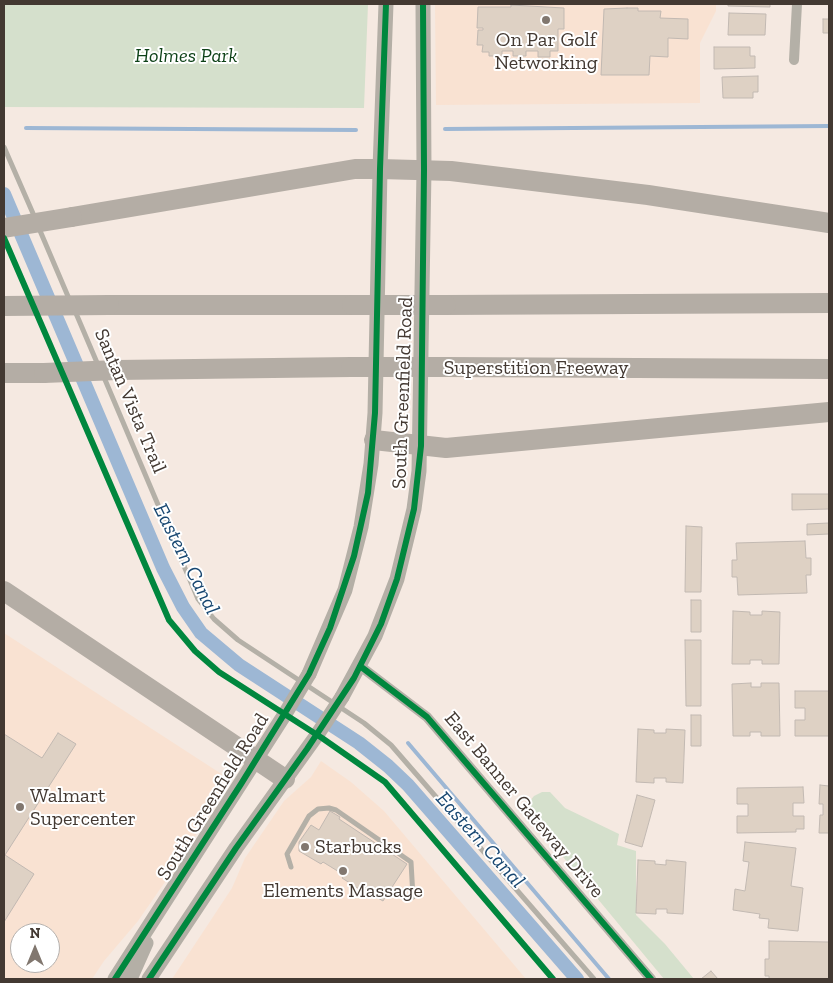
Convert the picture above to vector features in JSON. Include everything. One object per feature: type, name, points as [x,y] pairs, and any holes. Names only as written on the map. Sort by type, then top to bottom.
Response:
[{"type":"highway","points":[[4,228],[355,170],[451,171],[648,195],[829,223]]},
{"type":"highway","points":[[4,306],[829,303]]},
{"type":"highway","name":"Superstition Freeway","points":[[4,373],[445,367],[829,369]]},
{"type":"highway","points":[[374,440],[446,448],[829,412]]},
{"type":"highway","points":[[4,591],[286,779]]},
{"type":"main road","name":"South Greenfield Road","points":[[115,979],[309,674],[330,628],[354,556],[368,493],[374,440],[386,4]]},
{"type":"main road","name":"South Greenfield Road","points":[[149,979],[236,848],[342,697],[381,624],[397,579],[414,509],[421,446],[424,170],[422,4]]},
{"type":"main road","points":[[130,979],[140,961],[154,920]]},
{"type":"street","points":[[794,60],[797,4]]},
{"type":"street","name":"East Banner Gateway Drive","points":[[360,666],[428,717],[651,979]]},
{"type":"lane","name":"Santan Vista Trail","points":[[4,147],[198,599],[214,619],[238,640],[340,707],[391,745],[594,979]]},
{"type":"lane","points":[[291,867],[287,854],[304,823],[314,811],[329,808],[336,810],[411,862],[413,897]]},
{"type":"shaded area","points":[[435,4],[716,4],[716,11],[700,43],[700,103],[436,105]]},
{"type":"shaded area","points":[[4,633],[223,775],[224,785],[187,850],[138,921],[104,961],[92,979],[4,979]]},
{"type":"shaded area","points":[[321,761],[351,782],[384,811],[526,979],[172,979],[232,888],[245,858],[284,801],[311,777]]},
{"type":"green space","name":"Holmes Park","points":[[4,4],[368,4],[364,108],[4,107]]},
{"type":"green space","points":[[542,792],[550,792],[565,808],[619,834],[617,845],[636,851],[636,915],[665,944],[694,979],[664,979],[535,823],[528,809],[529,802],[534,796]]},
{"type":"building","points":[[728,4],[770,4],[770,7],[728,6]]},
{"type":"building","points":[[511,5],[564,8],[564,29],[558,29],[558,51],[550,51],[550,57],[538,57],[538,51],[526,51],[526,56],[513,56],[513,51],[502,51],[502,56],[489,56],[489,52],[482,52],[483,45],[477,45],[478,30],[483,30],[483,28],[477,28],[478,7],[511,7]]},
{"type":"building","points":[[638,8],[638,11],[661,11],[660,18],[688,19],[688,39],[668,38],[668,57],[650,56],[649,75],[601,75],[604,9]]},
{"type":"building","points":[[729,13],[766,14],[765,35],[728,35]]},
{"type":"building","points":[[823,19],[829,19],[829,33],[823,33]]},
{"type":"building","points":[[714,47],[750,47],[750,56],[755,56],[755,68],[714,69]]},
{"type":"building","points":[[758,76],[758,92],[753,92],[753,98],[723,98],[722,77]]},
{"type":"building","points":[[792,494],[829,494],[829,509],[792,510]]},
{"type":"building","points":[[829,523],[829,534],[807,535],[807,524]]},
{"type":"building","points":[[686,526],[702,527],[701,592],[685,592]]},
{"type":"building","points":[[805,541],[806,558],[811,558],[811,575],[806,575],[807,593],[738,595],[737,577],[732,577],[732,560],[737,560],[736,543]]},
{"type":"building","points":[[691,600],[701,600],[701,632],[691,632]]},
{"type":"building","points":[[733,611],[750,612],[750,615],[762,615],[762,611],[780,612],[779,664],[762,664],[762,660],[750,660],[750,664],[732,664]]},
{"type":"building","points":[[685,640],[701,640],[701,706],[686,706]]},
{"type":"building","points":[[751,683],[751,687],[761,687],[761,683],[779,683],[780,736],[761,736],[761,732],[750,732],[750,736],[733,736],[732,684]]},
{"type":"building","points":[[795,691],[829,691],[829,736],[795,736],[795,720],[805,720],[805,708],[795,708]]},
{"type":"building","points":[[691,715],[701,715],[701,746],[691,746]]},
{"type":"building","points":[[638,729],[654,730],[654,733],[666,733],[666,729],[685,730],[683,783],[666,782],[666,778],[654,778],[654,783],[636,782]]},
{"type":"building","name":"Walmart Supercenter","points":[[58,733],[76,744],[5,855],[34,874],[4,922],[4,734],[42,758]]},
{"type":"building","points":[[820,785],[829,786],[829,833],[819,833],[820,815],[823,815],[823,804],[819,804]]},
{"type":"building","points":[[803,787],[804,803],[793,803],[793,816],[804,816],[804,829],[796,829],[796,832],[737,833],[737,816],[748,816],[748,804],[737,804],[737,788]]},
{"type":"building","points":[[637,795],[655,800],[642,847],[625,842]]},
{"type":"building","points":[[330,811],[407,864],[383,901],[371,894],[370,896],[342,878],[344,875],[323,862],[321,864],[299,851],[299,842],[311,825],[319,830]]},
{"type":"building","points":[[745,842],[796,848],[791,886],[803,888],[798,931],[768,928],[769,919],[759,918],[760,914],[733,910],[735,889],[745,891],[749,862],[743,861]]},
{"type":"building","points":[[638,860],[655,861],[655,864],[666,865],[666,860],[686,862],[683,914],[667,913],[667,909],[656,909],[656,914],[636,913]]},
{"type":"building","points":[[769,941],[829,942],[829,979],[769,979],[769,976],[765,976],[765,959],[769,959]]},
{"type":"building","points":[[711,971],[718,979],[701,979]]},
{"type":"waterway","points":[[445,129],[829,126]]},
{"type":"waterway","points":[[26,128],[356,130]]},
{"type":"waterway","name":"Eastern Canal","points":[[4,194],[163,568],[183,607],[201,633],[239,665],[359,743],[388,766],[408,785],[577,979]]},
{"type":"waterway","points":[[408,743],[609,979]]},
{"type":"cycle path","points":[[115,979],[241,784],[309,674],[330,628],[354,556],[368,493],[375,413],[380,169],[386,4]]},
{"type":"cycle path","points":[[149,979],[236,848],[307,749],[354,678],[381,624],[397,579],[414,509],[421,446],[424,170],[423,4]]},
{"type":"cycle path","points":[[4,238],[169,620],[195,651],[219,672],[322,738],[385,782],[553,979]]},
{"type":"cycle path","points":[[360,666],[427,717],[651,979]]},
{"type":"place","name":"On Par Golf Networking","points":[[546,20]]},
{"type":"place","name":"Walmart Supercenter","points":[[20,807]]},
{"type":"place","name":"Starbucks","points":[[305,847]]},
{"type":"place","name":"Elements Massage","points":[[343,871]]}]
